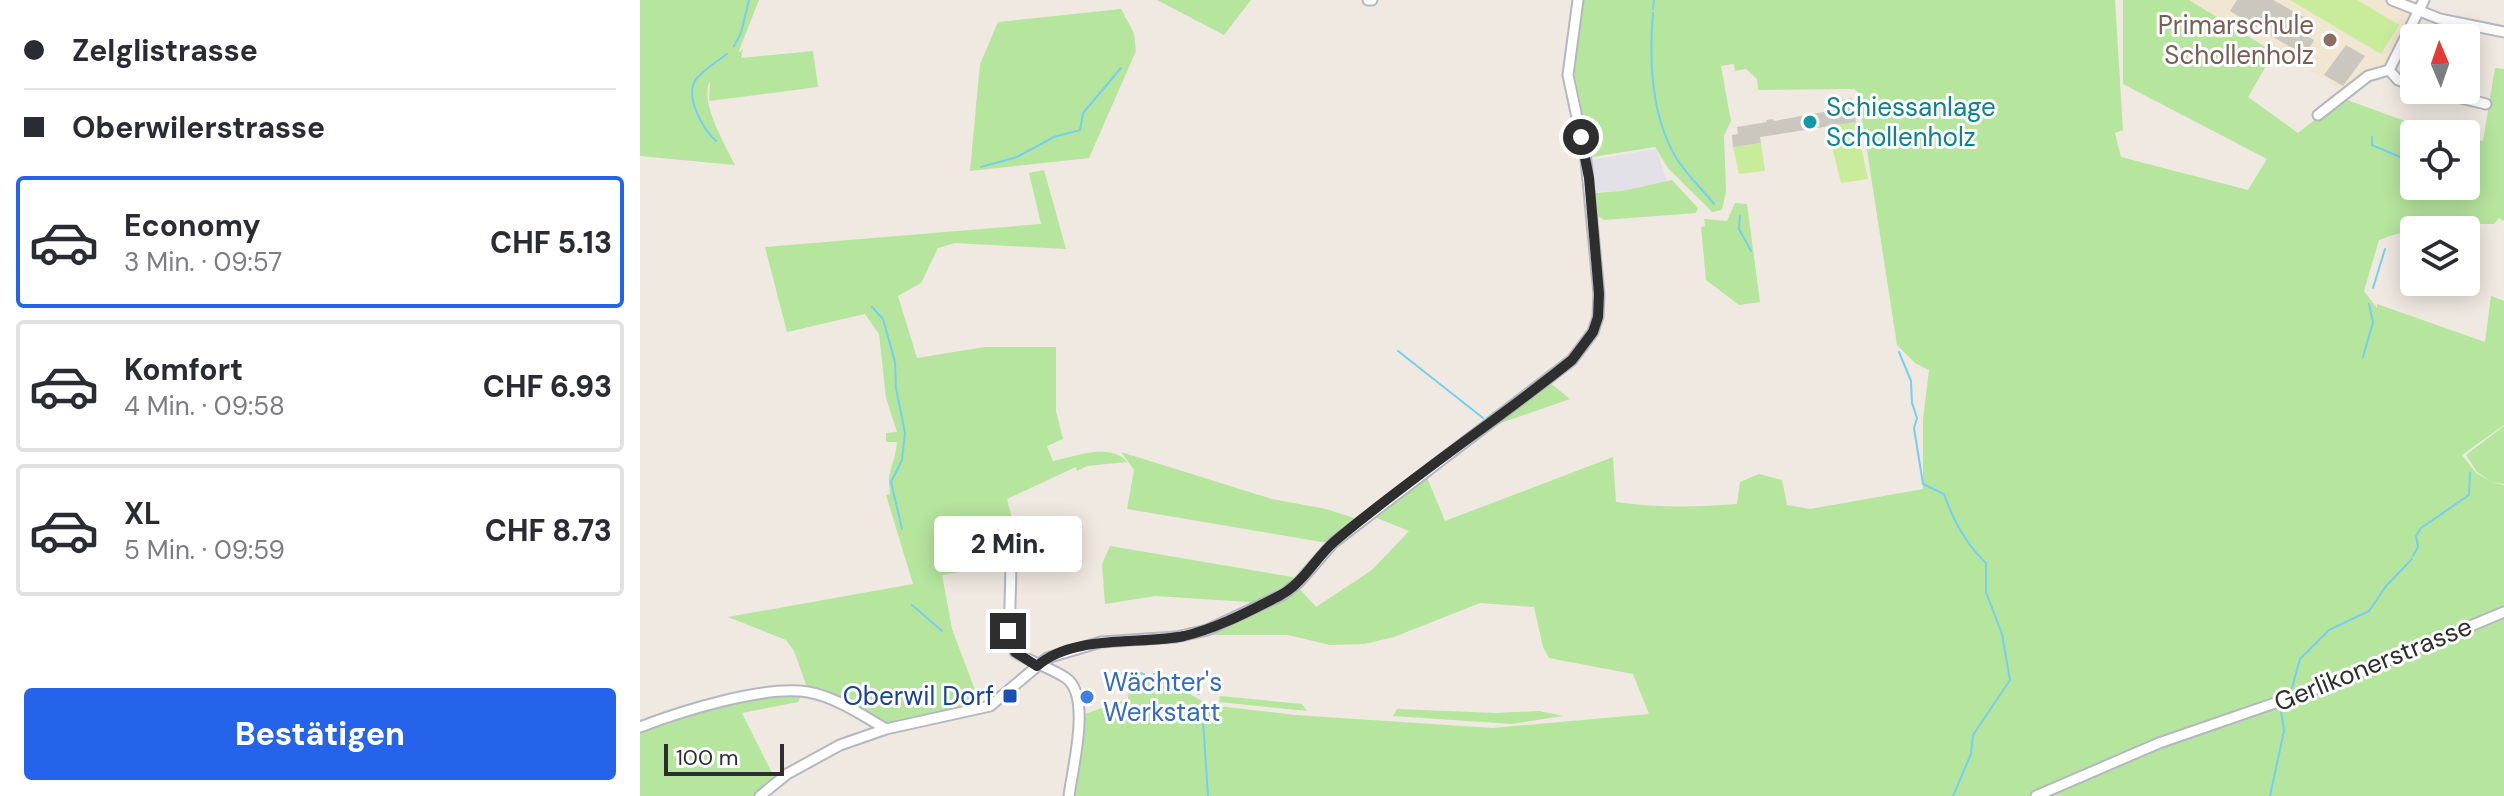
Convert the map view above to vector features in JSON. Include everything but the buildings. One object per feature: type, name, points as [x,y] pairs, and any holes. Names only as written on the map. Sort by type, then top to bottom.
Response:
[{"type":"street","points":[[760,796],[787,774],[819,755],[886,729],[983,709],[1008,693],[1047,658],[1101,642],[1176,637],[1207,630],[1284,594],[1299,582],[1333,543],[1551,377],[1583,349],[1598,317],[1586,160],[1568,75],[1578,0]]},
{"type":"street","points":[[2392,0],[2418,11],[2504,32]]},
{"type":"street","points":[[2318,115],[2368,76],[2389,70],[2424,0]]},
{"type":"street","points":[[2389,70],[2400,81]]},
{"type":"street","points":[[2480,103],[2486,104]]},
{"type":"street","points":[[1009,545],[1013,568],[1008,631],[1015,652],[1037,666],[1065,677],[1073,687],[1079,732],[1069,796]]},
{"type":"street","name":"Gerlikonerstrasse","points":[[2036,796],[2159,743],[2339,681],[2504,612]]},
{"type":"street","points":[[640,727],[719,703],[790,691],[826,697],[886,729]]},
{"type":"shaded area","name":"Primarschule Schollenholz","points":[[2189,0],[2392,0],[2418,11],[2412,24],[2400,24],[2400,48],[2389,70],[2346,92]]},
{"type":"shaded area","points":[[1656,149],[1667,181],[1622,191],[1595,192],[1592,160]]},
{"type":"green space","points":[[640,0],[759,0],[738,53],[743,49],[741,58],[813,51],[818,87],[709,101],[710,81],[708,100],[710,111],[735,165],[640,156]]},
{"type":"green space","points":[[1157,0],[1251,0],[1224,35]]},
{"type":"green space","points":[[1582,0],[2115,0],[2123,130],[2115,133],[2121,157],[2248,190],[2267,159],[2123,84],[2123,0],[2189,0],[2274,52],[2248,97],[2298,133],[2342,98],[2402,120],[2400,200],[2480,200],[2480,140],[2483,141],[2495,68],[2504,69],[2504,221],[2499,218],[2494,224],[2480,224],[2480,216],[2400,216],[2400,233],[2379,240],[2364,291],[2377,308],[2377,304],[2485,342],[2491,296],[2504,301],[2504,425],[2462,455],[2476,473],[2490,481],[2477,472],[2466,455],[2504,426],[2504,484],[2490,482],[2504,485],[2504,796],[1072,796],[1082,715],[1128,699],[1130,680],[1169,682],[1209,705],[1295,715],[1493,728],[1649,714],[1633,674],[1549,658],[1543,647],[1534,607],[1480,603],[1394,637],[1364,644],[1330,645],[1288,635],[1210,635],[1209,632],[1298,587],[1316,607],[1372,570],[1409,531],[1372,516],[1426,475],[1445,521],[1613,457],[1616,502],[1632,504],[1737,504],[1740,482],[1759,474],[1782,480],[1787,505],[1810,509],[1923,489],[1923,419],[1929,370],[1915,363],[1897,345],[1858,92],[1854,89],[1758,90],[1757,79],[1746,69],[1735,71],[1734,64],[1721,66],[1731,121],[1724,136],[1726,191],[1722,210],[1712,212],[1668,168],[1655,147],[1592,157],[1572,63]]},
{"type":"green space","points":[[2290,0],[2357,0],[2399,25],[2381,54]]},
{"type":"green space","points":[[1121,9],[1134,33],[1136,51],[1089,158],[970,171],[980,64],[998,22]]},
{"type":"green space","points":[[1856,122],[1868,179],[1841,183],[1827,126]]},
{"type":"green space","points":[[1761,143],[1765,171],[1739,174],[1733,147]]},
{"type":"green space","points":[[1044,170],[1066,249],[955,243],[938,248],[921,283],[898,296],[917,358],[985,347],[1056,347],[1056,411],[1063,439],[1047,446],[1053,461],[1102,452],[1120,456],[1127,462],[1087,466],[1077,471],[1076,467],[1007,499],[1018,542],[989,540],[987,568],[942,575],[952,629],[981,706],[887,726],[808,690],[794,651],[786,640],[728,617],[913,584],[886,495],[890,494],[889,479],[897,442],[886,442],[886,433],[897,432],[886,398],[879,334],[865,314],[787,332],[765,247],[1041,224],[1029,173]]},
{"type":"green space","points":[[1672,180],[1698,208],[1696,213],[1604,220],[1598,216],[1595,193],[1622,191]]},
{"type":"green space","points":[[1735,203],[1747,204],[1760,302],[1739,305],[1706,280],[1701,227],[1705,226],[1704,219],[1727,221]]},
{"type":"green space","points":[[1549,382],[1570,399],[1487,428]]},
{"type":"green space","points":[[1121,452],[1272,499],[1326,509],[1357,519],[1328,543],[1127,509],[1134,470]]},
{"type":"green space","points":[[1110,546],[1298,578],[1282,592],[1249,607],[1249,602],[1155,596],[1105,604],[1102,564]]},
{"type":"green space","points":[[802,694],[798,702],[742,713],[775,779],[755,796],[640,796],[640,729],[713,707]]},
{"type":"green space","points":[[1220,696],[1302,704],[1307,711],[1219,702]]},
{"type":"green space","points":[[1397,709],[1496,713],[1539,711],[1563,716],[1512,724],[1393,716]]},
{"type":"waterway","points":[[734,46],[741,33],[749,0]]},
{"type":"waterway","points":[[1653,9],[1654,0]]},
{"type":"waterway","points":[[1653,13],[1652,67],[1661,122],[1675,156],[1714,204]]},
{"type":"waterway","points":[[716,141],[696,111],[693,85],[704,71],[727,54]]},
{"type":"waterway","points":[[981,167],[1017,157],[1054,137],[1080,130],[1083,113],[1121,68]]},
{"type":"waterway","points":[[2372,137],[2372,145],[2400,157]]},
{"type":"waterway","points":[[1740,216],[1739,229],[1751,251]]},
{"type":"waterway","points":[[2373,288],[2385,249]]},
{"type":"waterway","points":[[2363,357],[2373,322],[2369,304]]},
{"type":"waterway","points":[[872,307],[883,319],[895,362],[896,388],[905,433],[902,460],[891,482],[902,529]]},
{"type":"waterway","points":[[1398,351],[1483,418]]},
{"type":"waterway","points":[[1899,352],[1911,381],[1912,403],[1917,418],[1914,428],[1923,484],[1944,494],[1961,531],[1986,563],[1986,592],[2002,634],[2010,680],[1973,735],[1971,754],[1953,796]]},
{"type":"waterway","points":[[2413,556],[2418,547],[2416,536],[2421,528],[2469,495],[2470,473]]},
{"type":"waterway","points":[[2292,688],[2300,659],[2329,630],[2369,611],[2386,586],[2412,559]]},
{"type":"waterway","points":[[912,605],[942,631]]},
{"type":"waterway","points":[[1122,674],[1131,671],[1144,674]]},
{"type":"waterway","points":[[1154,674],[1176,677]]},
{"type":"waterway","points":[[1181,682],[1199,694]]},
{"type":"waterway","points":[[1202,705],[1208,796]]},
{"type":"waterway","points":[[2270,796],[2284,731],[2281,710]]},
{"type":"place","name":"Primarschule Schollenholz","points":[[2330,40]]},
{"type":"place","name":"Schiessanlage Schollenholz","points":[[1810,122]]},
{"type":"place","name":"Oberwil Dorf","points":[[1010,696]]},
{"type":"place","name":"Wächter's Werkstatt","points":[[1087,697]]},
{"type":"route","points":[[1008,631],[1015,652],[1037,666],[1047,658],[1101,642],[1176,637],[1207,630],[1284,594],[1299,582],[1333,543],[1572,360],[1593,332],[1598,317],[1599,294],[1589,178],[1581,137]]}]
